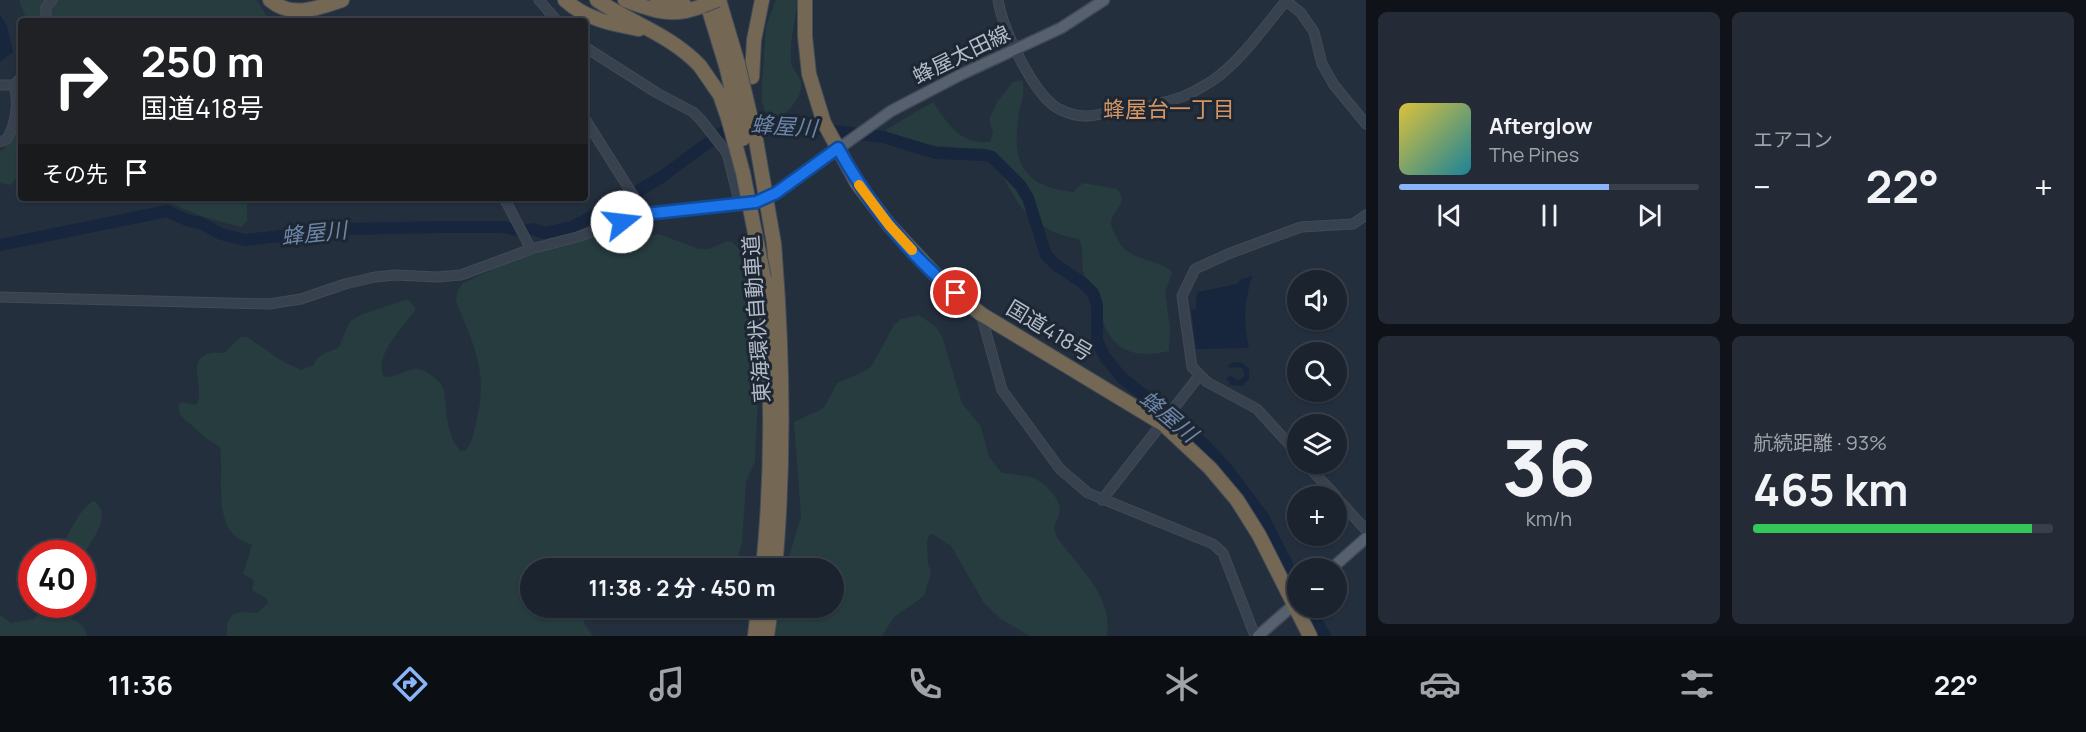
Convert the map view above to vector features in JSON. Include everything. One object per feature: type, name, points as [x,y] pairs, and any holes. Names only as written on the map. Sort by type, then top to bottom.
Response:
[{"type":"highway","points":[[270,0],[284,9],[298,11],[312,10],[341,0]]},
{"type":"highway","points":[[327,0],[341,0]]},
{"type":"highway","points":[[566,0],[578,10],[599,20],[658,33]]},
{"type":"highway","points":[[597,0],[658,33],[685,51],[700,66],[720,95],[770,277]]},
{"type":"highway","points":[[625,0],[664,12],[682,12],[704,3]]},
{"type":"highway","points":[[657,0],[682,6],[718,0]]},
{"type":"highway","name":"東海環状自動車道","points":[[718,0],[733,67],[748,169],[770,277],[783,375],[782,475],[776,558]]},
{"type":"highway","points":[[762,0],[754,40],[752,77],[772,210],[774,244]]},
{"type":"highway","name":"国道418号","points":[[805,0],[805,36],[809,74],[827,130],[857,183],[889,225],[943,283],[981,314],[1163,424],[1210,468],[1237,500],[1287,587]]},
{"type":"highway","name":"東海環状自動車道","points":[[704,3],[733,67],[756,140],[774,244],[770,277],[770,485],[764,558]]},
{"type":"highway","points":[[754,636],[762,618]]},
{"type":"highway","points":[[765,618],[767,636]]},
{"type":"highway","name":"国道418号","points":[[1302,618],[1310,636]]},
{"type":"main road","name":"蜂屋太田線","points":[[838,148],[891,111],[960,75],[1061,28],[1104,0]]},
{"type":"main road","points":[[1343,558],[1366,538]]},
{"type":"main road","points":[[1256,636],[1287,610]]},
{"type":"street","points":[[46,18],[46,8],[52,0]]},
{"type":"street","points":[[539,0],[554,18]]},
{"type":"street","points":[[998,0],[1000,12],[1016,49],[1033,83],[1043,97],[1058,109],[1086,116],[1168,102],[1214,79],[1237,58],[1286,0],[1300,13],[1314,32],[1322,64],[1334,85],[1366,124]]},
{"type":"street","points":[[588,49],[657,93],[693,112],[702,120],[727,153],[740,205]]},
{"type":"street","points":[[0,85],[18,81],[15,117],[7,139],[0,142]]},
{"type":"street","points":[[588,124],[627,182],[645,214]]},
{"type":"street","points":[[0,297],[269,304],[301,298],[375,277],[396,274],[437,278],[461,275],[531,249],[577,237],[645,214],[756,202],[776,193],[838,148]]},
{"type":"street","points":[[506,201],[531,249]]},
{"type":"street","points":[[1287,442],[1257,409],[1207,382],[1192,367],[1182,296],[1195,269],[1228,254],[1301,228],[1353,224],[1366,215]]},
{"type":"street","points":[[981,314],[1002,390],[1060,469],[1088,493],[1102,500],[1213,544],[1223,553],[1256,636]]},
{"type":"street","points":[[1102,500],[1199,376]]},
{"type":"street","points":[[1315,474],[1326,486]]},
{"type":"street","points":[[1347,509],[1366,530]]},
{"type":"green space","points":[[19,0],[257,0],[268,18],[26,18]]},
{"type":"green space","points":[[776,0],[798,0],[791,61],[801,82],[800,93],[794,104],[777,119],[768,117],[762,103],[766,26]]},
{"type":"green space","points":[[1022,80],[1023,92],[1017,145],[1024,169],[1042,184],[1056,189],[1073,192],[1083,183],[1117,189],[1122,199],[1111,223],[1121,245],[1135,256],[1164,266],[1172,273],[1165,292],[1170,328],[1169,351],[1153,354],[1137,353],[1122,348],[1116,343],[1107,331],[1094,292],[1084,274],[1082,250],[1078,239],[1058,234],[1031,217],[1017,202],[990,159],[969,150],[913,143],[886,134],[887,129],[933,102],[950,125],[963,136],[979,142],[990,142],[993,133],[989,119],[997,102],[1013,82]]},
{"type":"green space","points":[[18,114],[18,176],[11,185],[0,183],[0,151],[4,149]]},
{"type":"green space","points":[[165,201],[247,201],[247,221],[241,227],[204,217]]},
{"type":"green space","points":[[641,227],[644,238],[659,234],[699,249],[709,249],[727,241],[732,242],[750,259],[759,375],[755,461],[746,482],[742,543],[737,558],[520,558],[520,618],[585,618],[584,623],[593,636],[227,636],[227,623],[232,615],[241,612],[257,613],[268,603],[267,599],[252,590],[254,580],[243,574],[252,545],[235,536],[228,528],[224,518],[220,447],[207,439],[180,415],[178,406],[181,402],[196,405],[199,399],[197,364],[200,359],[209,353],[224,353],[241,337],[247,337],[282,361],[301,370],[314,365],[318,358],[339,347],[350,321],[363,314],[408,299],[415,308],[414,312],[390,343],[382,362],[382,370],[385,377],[391,377],[419,369],[438,381],[444,391],[452,438],[461,451],[466,450],[475,428],[481,386],[477,358],[456,301],[457,292],[462,284],[510,261],[575,242]]},
{"type":"green space","points":[[919,315],[936,327],[942,336],[962,403],[981,427],[989,457],[1002,473],[1036,479],[1059,503],[1059,516],[1054,527],[1056,536],[1092,582],[1099,595],[1105,607],[1107,636],[1030,636],[1001,619],[984,603],[951,546],[933,534],[929,535],[927,541],[931,573],[924,596],[894,617],[882,636],[774,636],[777,618],[844,618],[844,558],[789,558],[801,516],[794,422],[824,408],[837,383],[871,367],[894,325],[901,319]]},
{"type":"green space","points":[[95,501],[102,516],[92,540],[65,540],[79,516],[89,504]]},
{"type":"green space","points":[[0,615],[11,623],[35,619],[71,618],[83,627],[87,636],[0,636]]},
{"type":"water","points":[[0,15],[7,26],[13,52],[0,62]]},
{"type":"water","points":[[1252,276],[1245,312],[1249,348],[1196,349],[1191,310],[1196,309],[1198,292],[1237,284],[1240,280]]},
{"type":"water","points":[[1233,362],[1240,362],[1249,368],[1249,379],[1242,386],[1231,385],[1226,378],[1231,376],[1238,381],[1244,377],[1242,368],[1232,369],[1227,366]]},
{"type":"waterway","name":"蜂屋川","points":[[0,245],[167,211],[189,221],[201,223],[221,234],[245,240],[343,229],[502,227],[524,231],[533,229],[544,233],[572,227],[602,211],[607,202],[625,199],[660,178],[731,126],[751,120],[883,137],[936,153],[985,155],[992,157],[1020,185],[1028,198],[1046,255],[1093,293],[1097,305],[1097,341],[1105,357],[1122,378],[1205,445],[1227,469],[1263,517],[1287,564]]},
{"type":"waterway","name":"蜂屋川","points":[[1314,618],[1325,636]]},
{"type":"slow traffic","points":[[859,185],[889,225],[912,250]]},
{"type":"district","name":"蜂屋台一丁目","points":[[1169,109]]},
{"type":"route","points":[[622,222],[645,214],[756,202],[776,193],[838,148],[857,183],[889,225],[943,283],[956,293]]}]
